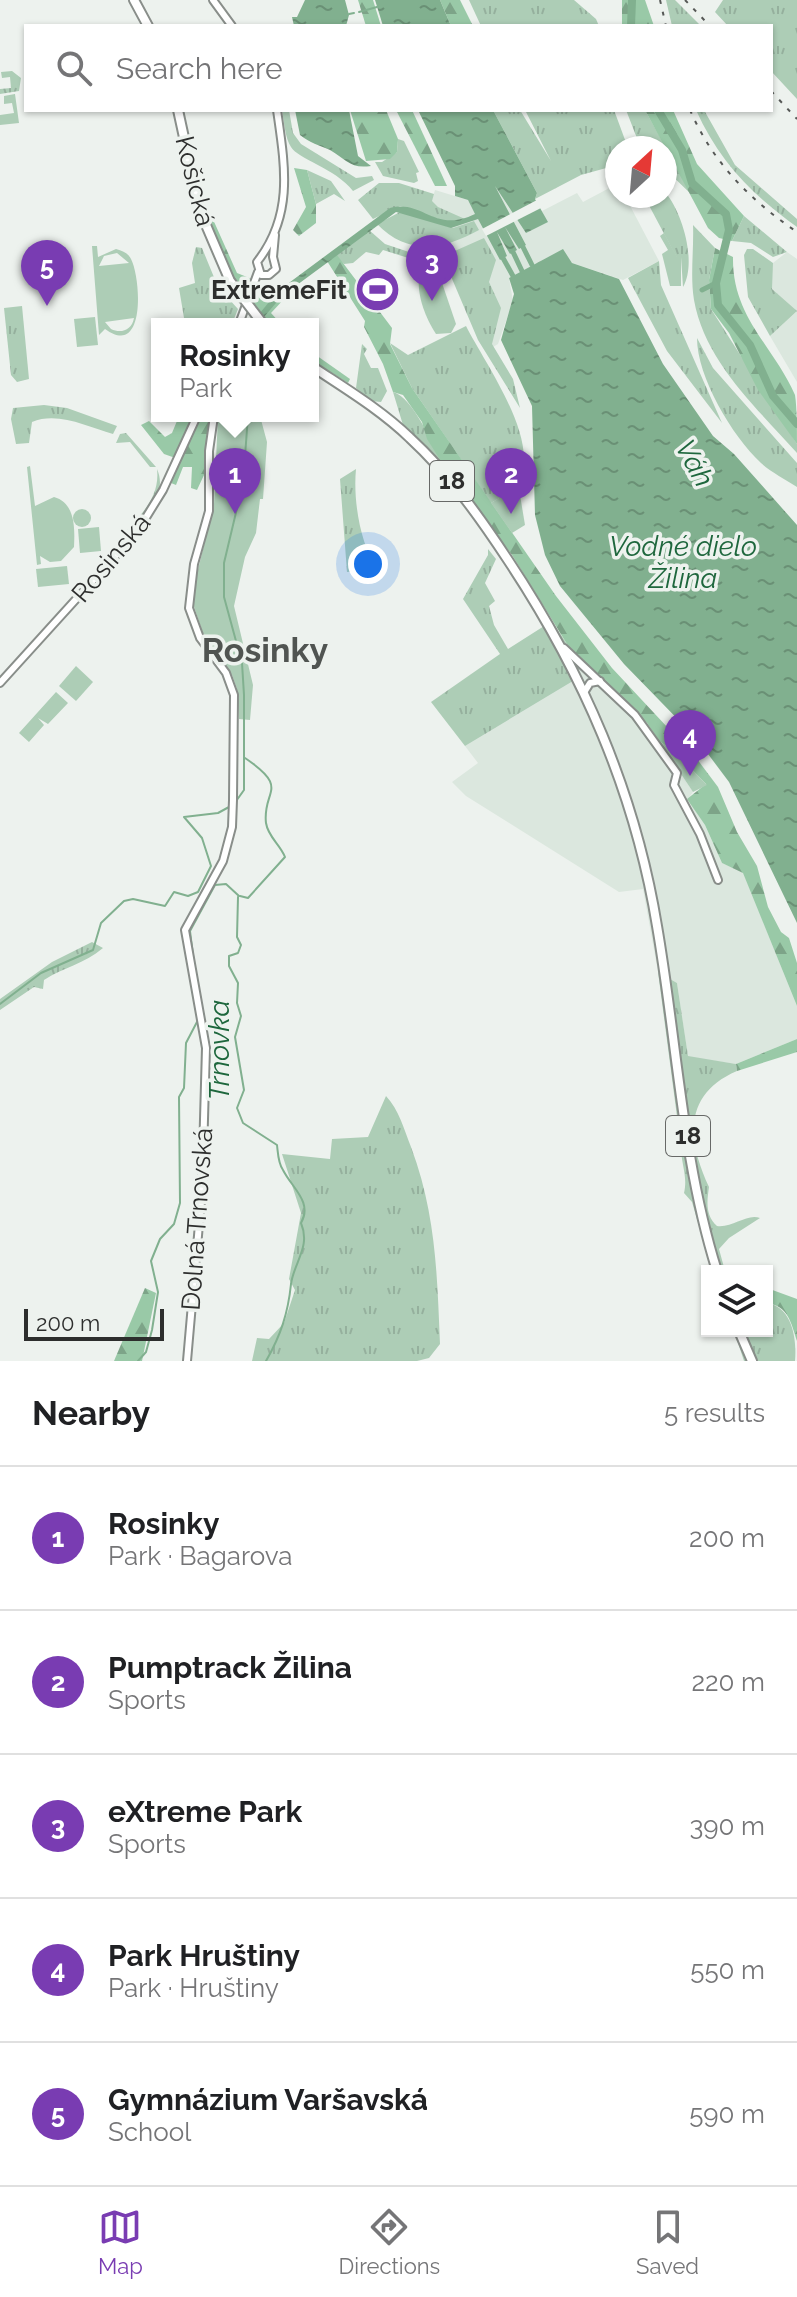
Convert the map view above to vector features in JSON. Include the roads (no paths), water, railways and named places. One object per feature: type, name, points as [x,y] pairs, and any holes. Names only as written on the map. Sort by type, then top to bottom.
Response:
[{"type":"main road","points":[[134,0],[147,24]]},
{"type":"main road","name":"Košická","points":[[178,112],[197,203],[214,251],[230,281],[258,318]]},
{"type":"main road","name":"18","points":[[319,371],[408,436],[453,483],[564,648],[585,691],[621,781],[647,872],[696,1190],[715,1265]]},
{"type":"main road","points":[[742,1337],[752,1361]]},
{"type":"street","points":[[213,0],[231,24]]},
{"type":"street","points":[[242,318],[262,274],[276,269],[273,257],[275,235],[287,190],[277,112]]},
{"type":"street","points":[[262,274],[257,262],[275,235]]},
{"type":"street","points":[[264,255],[273,257]]},
{"type":"street","name":"Rosinská","points":[[0,683],[137,532],[163,490],[194,422]]},
{"type":"street","name":"Dolná Trnovská","points":[[187,1361],[202,1190],[206,1048],[185,930],[223,861],[233,805],[234,695],[226,673],[194,627],[189,602],[209,511],[209,451],[213,422]]},
{"type":"street","points":[[564,648],[635,715],[677,773],[674,785],[700,834],[718,880]]},
{"type":"street","points":[[585,691],[590,683],[601,681]]},
{"type":"water","points":[[305,0],[345,0],[349,15],[347,24],[294,24],[292,17],[297,17]]},
{"type":"water","points":[[375,0],[440,0],[450,24],[382,24]]},
{"type":"water","points":[[295,112],[349,112],[358,156],[371,166],[353,165],[300,135]]},
{"type":"water","points":[[419,112],[494,112],[537,193],[535,199],[548,222],[526,233],[495,186],[526,245],[519,249],[505,227],[517,250],[510,254],[497,232],[507,256],[500,260],[478,219],[451,228],[396,212],[282,296],[264,317],[260,313],[278,291],[390,208],[411,208],[449,220],[475,214],[468,200],[455,196],[455,186]]},
{"type":"water","name":"Vodné dielo Žilina","points":[[563,249],[572,263],[619,279],[663,364],[713,436],[734,454],[797,525],[797,923],[729,782],[696,738],[624,664],[560,586],[545,555],[535,515],[532,406],[501,340],[514,294],[509,278]]},
{"type":"waterway","points":[[631,24],[632,0]]},
{"type":"waterway","points":[[359,12],[377,7]]},
{"type":"waterway","points":[[349,14],[354,13]]},
{"type":"waterway","points":[[659,112],[682,150],[692,183],[726,214],[729,230],[716,283],[718,305],[750,345],[773,396],[797,424]]},
{"type":"waterway","points":[[523,247],[532,265]]},
{"type":"waterway","points":[[513,252],[522,271]]},
{"type":"waterway","points":[[503,258],[513,276]]},
{"type":"waterway","points":[[702,290],[716,283]]},
{"type":"waterway","points":[[234,804],[244,790],[244,695],[242,663],[224,597],[224,563],[243,483],[248,422]]},
{"type":"waterway","name":"Trnovka","points":[[240,896],[248,898],[285,857],[266,823],[271,783],[259,768],[245,758]]},
{"type":"waterway","points":[[0,1004],[41,973],[93,950],[101,923],[124,901],[133,899],[165,906],[174,892],[188,896],[198,892],[211,866],[202,838],[184,817],[218,813],[229,807]]},
{"type":"waterway","points":[[194,963],[190,931],[215,885],[226,884],[239,896]]},
{"type":"waterway","name":"Trnovka","points":[[238,897],[237,937],[241,945],[238,953],[229,956],[229,966],[238,983],[237,1003],[241,1016],[235,1037],[244,1090],[237,1108],[243,1123],[277,1145],[281,1167],[305,1208],[301,1223],[303,1247],[283,1324],[266,1361]]},
{"type":"waterway","points":[[138,1361],[146,1352],[158,1292],[151,1261],[160,1239],[174,1224],[180,1203],[179,1097],[184,1088],[186,1043],[198,1020],[190,977]]},
{"type":"railway","points":[[660,0],[666,24]]},
{"type":"railway","points":[[685,0],[708,24]]},
{"type":"railway","points":[[773,93],[797,119]]},
{"type":"railway","points":[[691,112],[710,147],[734,179],[797,232]]},
{"type":"place","name":"ExtremeFit","points":[[378,290]]},
{"type":"place","name":"eXtreme Park","points":[[432,301]]},
{"type":"place","name":"Gymnázium Varšavská","points":[[47,306]]},
{"type":"place","name":"Rosinky","points":[[235,514]]},
{"type":"place","name":"Pumptrack Žilina","points":[[511,514]]},
{"type":"place","name":"Park Hruštiny","points":[[690,776]]},
{"type":"district","name":"Rosinky","points":[[265,650]]},
{"type":"water label","name":"Váh","points":[[695,463]]}]
